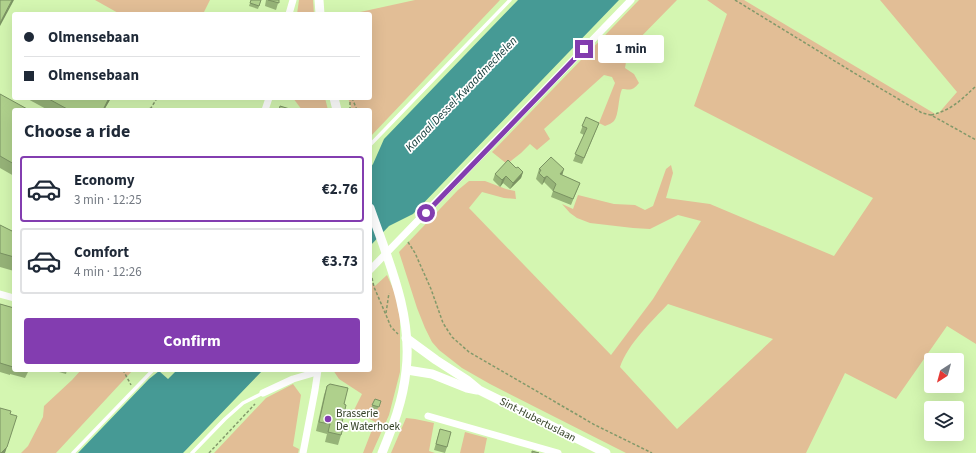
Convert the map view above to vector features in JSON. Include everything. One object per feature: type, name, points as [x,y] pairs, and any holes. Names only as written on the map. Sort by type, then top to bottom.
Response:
[{"type":"street","points":[[290,12],[293,0]]},
{"type":"street","points":[[319,0],[320,12]]},
{"type":"street","points":[[372,273],[404,236],[631,0]]},
{"type":"street","points":[[372,214],[400,299],[406,338],[406,370],[399,408],[382,453]]},
{"type":"street","points":[[0,294],[12,297]]},
{"type":"street","name":"Sint-Hubertuslaan","points":[[406,338],[479,390],[595,451],[606,453]]},
{"type":"street","name":"Sint-Hubertuslaan","points":[[406,370],[432,374],[467,388],[479,390]]},
{"type":"street","points":[[263,392],[293,379],[315,372]]},
{"type":"street","points":[[303,453],[318,372]]},
{"type":"street","name":"Sint-Hubertuslaan","points":[[428,416],[558,453]]},
{"type":"lane","points":[[372,144],[510,0]]},
{"type":"lane","points":[[73,453],[151,372]]},
{"type":"lane","points":[[192,453],[243,403],[263,392]]},
{"type":"path","points":[[735,0],[922,113],[931,115],[976,140]]},
{"type":"path","points":[[931,115],[952,107],[976,86]]},
{"type":"path","points":[[404,236],[415,253],[431,289],[443,323],[452,337],[469,352],[589,421],[652,453]]},
{"type":"path","points":[[372,278],[374,287],[391,327],[399,336],[406,338]]},
{"type":"path","points":[[386,315],[389,292],[395,282]]},
{"type":"path","points":[[123,372],[134,390]]},
{"type":"path","points":[[209,453],[253,408],[263,392]]},
{"type":"shaded area","points":[[95,0],[210,0],[204,12],[116,12]]},
{"type":"shaded area","points":[[299,0],[313,0],[314,12],[297,12]]},
{"type":"shaded area","points":[[415,0],[500,0],[372,135],[372,108],[351,108],[349,100],[372,100],[372,12],[360,12]]},
{"type":"shaded area","points":[[639,0],[677,0],[628,50],[625,68],[634,74],[639,83],[632,89],[622,89],[617,115],[614,121],[605,126],[599,123],[615,83],[612,77],[604,75],[544,129],[550,139],[537,150],[530,144],[507,164],[492,152]]},
{"type":"shaded area","points":[[707,0],[744,0],[937,115],[957,92],[880,0],[976,0],[976,344],[947,326],[928,353],[924,353],[924,359],[896,399],[845,373],[806,453],[626,453],[490,384],[462,368],[439,350],[432,342],[425,328],[399,252],[458,190],[469,181],[485,181],[515,191],[516,199],[504,198],[482,192],[469,208],[611,355],[653,299],[701,221],[678,215],[650,229],[590,223],[577,218],[562,204],[573,209],[578,195],[614,204],[635,205],[645,210],[653,206],[666,169],[671,165],[673,173],[666,198],[710,204],[834,256],[873,198],[694,106],[727,14]],"holes":[[[668,304],[773,339],[677,429],[620,367],[628,350],[634,342]]]},
{"type":"shaded area","points":[[294,100],[326,100],[328,108],[300,108]]},
{"type":"shaded area","points":[[387,275],[395,293],[400,318],[400,372],[389,415],[372,453],[363,453],[375,422],[354,410],[362,394],[339,379],[334,372],[372,372],[372,283],[375,286]]},
{"type":"shaded area","points":[[79,372],[131,372],[56,453],[21,453],[28,446],[43,417],[44,406]]},
{"type":"shaded area","points":[[293,384],[301,395],[293,446],[299,449],[298,453],[214,453],[266,398]]},
{"type":"shaded area","points":[[406,418],[434,423],[429,451],[435,453],[391,453]]},
{"type":"shaded area","points":[[465,432],[487,438],[484,453],[460,453]]},
{"type":"water","name":"Kanaal Dessel-Kwaadmechelen","points":[[518,0],[619,0],[413,214],[389,226],[372,244],[372,165],[384,139]]},
{"type":"water","points":[[158,372],[160,372],[168,379],[175,372],[261,372],[183,453],[78,453],[149,379]]},
{"type":"building","points":[[0,0],[12,0],[0,23]]},
{"type":"building","points":[[251,0],[261,0],[259,6],[250,3]]},
{"type":"building","points":[[268,0],[279,0],[279,3]]},
{"type":"building","points":[[0,94],[25,108],[12,108],[12,163],[0,156]]},
{"type":"building","points":[[51,100],[108,100],[104,108],[65,108]]},
{"type":"building","points":[[586,117],[599,123],[584,158],[575,154],[587,128],[582,126]]},
{"type":"building","points":[[551,157],[564,169],[560,174],[580,183],[573,199],[553,191],[556,184],[547,176],[544,178],[539,173],[541,170],[539,169]]},
{"type":"building","points":[[508,160],[516,168],[518,167],[523,172],[513,183],[506,176],[502,180],[495,174]]},
{"type":"building","points":[[0,225],[12,231],[12,256],[0,253]]},
{"type":"building","points":[[0,304],[12,307],[12,367],[0,363]]},
{"type":"building","points":[[330,384],[348,388],[344,404],[346,405],[341,427],[343,428],[341,435],[328,432],[330,424],[319,422],[327,386]]},
{"type":"building","points":[[375,399],[381,401],[379,407],[372,405]]},
{"type":"building","points":[[0,408],[11,411],[10,414],[17,416],[7,447],[1,453],[0,453]]},
{"type":"building","points":[[440,429],[451,432],[447,447],[436,444]]},
{"type":"place","name":"Brasserie De Waterhoek","points":[[328,419]]},
{"type":"route","points":[[426,213],[584,49]]}]
